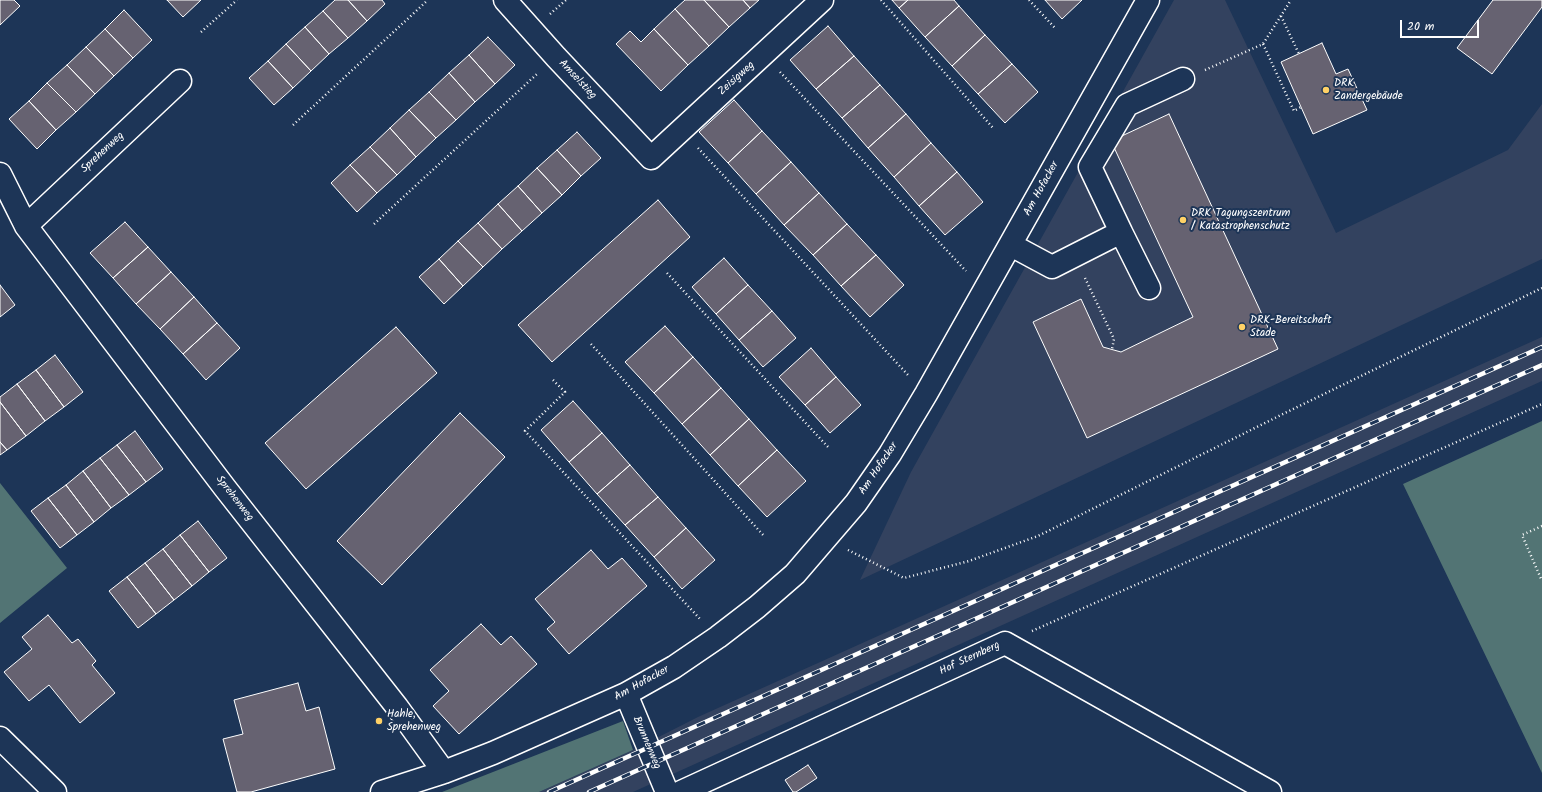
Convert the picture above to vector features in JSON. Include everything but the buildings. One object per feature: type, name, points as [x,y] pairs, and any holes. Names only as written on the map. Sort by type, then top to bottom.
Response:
[{"type":"street","name":"Amselstieg","points":[[505,0],[556,57],[651,158]]},
{"type":"street","name":"Zeisigweg","points":[[651,158],[822,0]]},
{"type":"street","name":"Am Hofacker","points":[[382,792],[444,772],[555,726],[626,694],[674,667],[718,637],[757,607],[795,574],[856,503],[890,454],[926,394],[1148,0]]},
{"type":"street","points":[[1149,288],[1090,167],[1127,104],[1183,79]]},
{"type":"street","name":"Sprehenweg","points":[[26,226],[180,80]]},
{"type":"street","name":"Sprehenweg","points":[[0,174],[26,226],[225,488],[397,707],[444,772]]},
{"type":"street","points":[[1011,244],[1052,267],[1121,232]]},
{"type":"street","name":"Hof Sternberg","points":[[681,792],[1005,643],[1270,792]]},
{"type":"street","name":"Brunnenweg","points":[[626,694],[667,792]]},
{"type":"street","points":[[0,738],[56,792]]},
{"type":"path","points":[[201,32],[237,0]]},
{"type":"path","points":[[293,125],[428,0]]},
{"type":"path","points":[[881,0],[993,128]]},
{"type":"path","points":[[1029,0],[1055,28]]},
{"type":"path","points":[[1183,79],[1263,44],[1291,0]]},
{"type":"path","points":[[1281,16],[1299,54]]},
{"type":"path","points":[[1263,44],[1294,110],[1301,107]]},
{"type":"path","points":[[764,55],[984,291]]},
{"type":"path","points":[[374,224],[556,57]]},
{"type":"path","points":[[681,130],[926,394]]},
{"type":"path","points":[[1074,256],[1114,339],[1112,349]]},
{"type":"path","points":[[668,273],[828,447]]},
{"type":"path","points":[[825,538],[904,578],[976,558],[1038,536],[1542,288]]},
{"type":"path","points":[[592,344],[764,536]]},
{"type":"path","points":[[553,380],[565,392],[525,431],[718,637]]},
{"type":"path","points":[[1005,643],[1542,404]]},
{"type":"path","points":[[1542,526],[1522,535],[1542,581]]},
{"type":"shaded area","points":[[1174,0],[1225,0],[1336,233],[1508,150],[1542,104],[1542,259],[860,580],[911,472]]},
{"type":"shaded area","points":[[1542,337],[1542,381],[633,792],[539,792],[633,750],[698,717]]},
{"type":"green space","points":[[1542,421],[1542,773],[1403,484]]},
{"type":"green space","points":[[0,483],[67,568],[0,623]]},
{"type":"green space","points":[[623,721],[633,750],[539,792],[442,792]]},
{"type":"railway","points":[[549,792],[1542,347]]},
{"type":"railway","points":[[589,792],[1542,365]]},
{"type":"place","name":"DRK Zandergebäude","points":[[1326,90]]},
{"type":"place","name":"DRK Tagungszentrum / Katastrophenschutz","points":[[1183,220]]},
{"type":"place","name":"DRK-Bereitschaft Stade","points":[[1242,327]]},
{"type":"place","name":"Hahle, Sprehenweg","points":[[379,721]]}]
